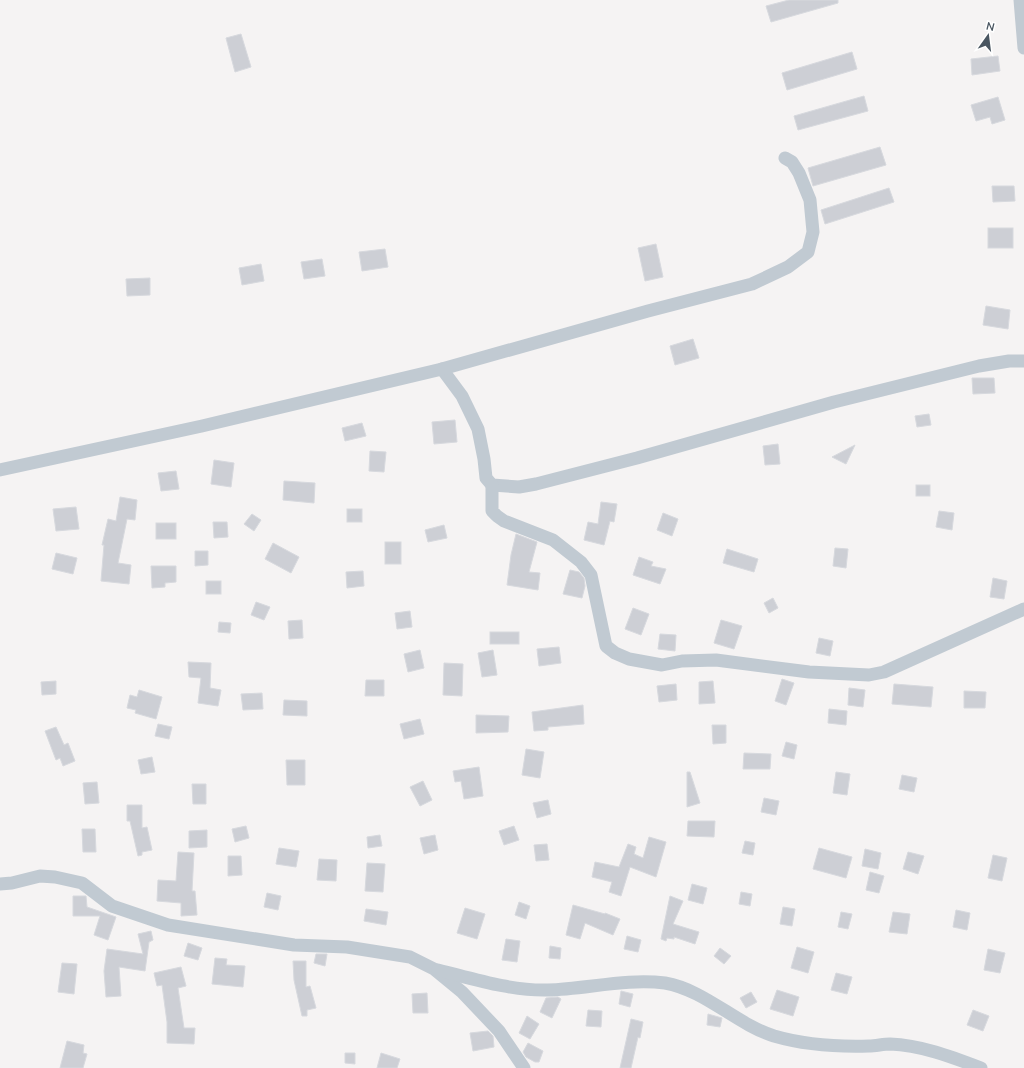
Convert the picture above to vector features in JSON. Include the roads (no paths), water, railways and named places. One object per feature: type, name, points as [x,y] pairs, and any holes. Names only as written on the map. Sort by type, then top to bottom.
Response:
[{"type":"street","points":[[1020,0],[1024,48]]},
{"type":"street","points":[[0,470],[202,426],[442,369],[641,313],[752,284],[788,267],[808,252],[813,232],[810,200],[799,173],[792,162],[785,158]]},
{"type":"street","points":[[492,485],[519,486],[536,484],[637,458],[834,402],[979,366],[1009,361],[1024,361]]},
{"type":"street","points":[[442,369],[462,396],[478,429],[486,478],[492,485],[492,511],[504,521],[553,540],[581,562],[591,575],[606,646],[614,653],[629,659],[662,665],[682,661],[716,660],[809,672],[869,675],[884,672],[1024,609]]},
{"type":"street","points":[[0,884],[12,883],[40,876],[55,877],[82,883],[112,906],[168,925],[213,934],[294,945],[347,947],[410,957],[434,969],[462,992],[499,1031],[524,1068]]},
{"type":"street","points":[[434,969],[525,990],[548,990],[643,982],[665,983],[683,988],[773,1036],[805,1043],[833,1046],[890,1044],[916,1047],[958,1059],[981,1068]]}]
